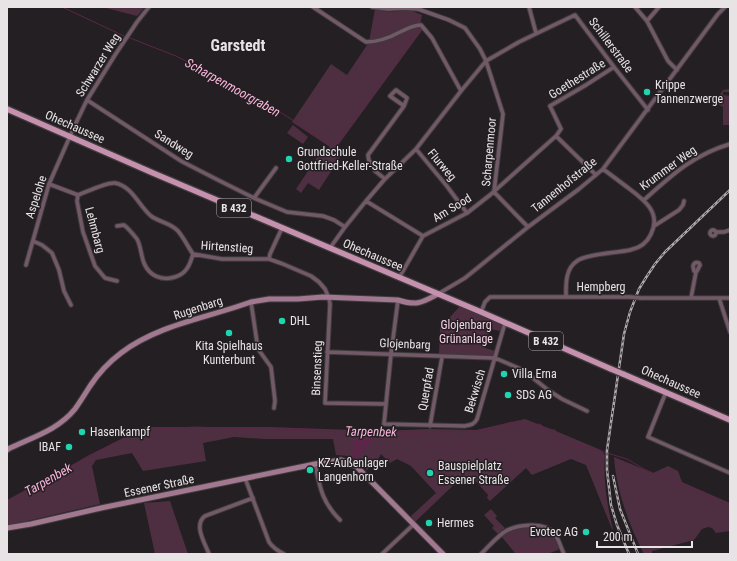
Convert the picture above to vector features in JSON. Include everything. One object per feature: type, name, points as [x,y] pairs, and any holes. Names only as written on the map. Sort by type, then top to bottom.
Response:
[{"type":"main road","name":"Ohechaussee","points":[[7,109],[730,420]]},
{"type":"street","name":"Schwarzer Weg","points":[[70,137],[88,100],[115,55],[149,7]]},
{"type":"street","points":[[313,7],[366,42],[375,42],[415,25],[421,25],[432,38],[461,91]]},
{"type":"street","name":"Scharpenmoor","points":[[372,7],[388,9],[418,9],[449,20],[465,28],[480,49],[486,62],[503,114],[494,192],[528,227]]},
{"type":"street","points":[[529,7],[536,33]]},
{"type":"street","points":[[635,7],[647,22],[668,61],[677,70]]},
{"type":"street","points":[[647,22],[658,7]]},
{"type":"street","name":"Tannenhofstraße","points":[[438,294],[465,278],[603,169],[724,8]]},
{"type":"street","name":"Schillerstraße","points":[[330,248],[366,201],[385,179],[416,149],[461,91],[486,62],[536,33],[575,15],[648,110]]},
{"type":"street","name":"Goethestraße","points":[[561,129],[550,106],[579,90],[614,67]]},
{"type":"street","points":[[385,179],[375,171],[368,155],[404,106],[407,98],[396,90],[390,96],[404,106]]},
{"type":"street","name":"Sandweg","points":[[88,100],[181,161],[254,198],[286,212],[323,216],[334,220],[345,227]]},
{"type":"street","name":"Am Sood","points":[[399,278],[424,236],[467,212],[494,192],[556,136],[561,129]]},
{"type":"street","points":[[556,136],[596,175]]},
{"type":"street","name":"Aspelohe","points":[[26,265],[49,184],[70,137]]},
{"type":"street","name":"Krummer Weg","points":[[603,169],[644,200],[668,178],[695,159],[712,150],[730,144]]},
{"type":"street","name":"Flurweg","points":[[416,149],[467,212]]},
{"type":"street","points":[[254,198],[276,168]]},
{"type":"street","name":"Hirtenstieg","points":[[78,195],[95,188],[114,183],[120,185],[133,195],[142,207],[152,216],[177,230],[193,254],[222,259],[269,259],[310,276],[319,282],[325,289],[329,298]]},
{"type":"street","points":[[49,184],[78,195]]},
{"type":"street","name":"Lehmbarg","points":[[78,195],[77,201],[83,232],[95,266],[105,278],[118,281]]},
{"type":"street","points":[[566,297],[566,281],[568,273],[577,260],[587,256],[631,250],[648,240],[654,226],[651,211],[644,200]]},
{"type":"street","points":[[366,201],[424,236]]},
{"type":"street","points":[[654,226],[679,210],[684,205],[684,201]]},
{"type":"street","points":[[117,226],[124,225],[132,232],[137,240],[144,264],[156,277],[173,278],[180,276],[190,264],[193,254]]},
{"type":"street","points":[[269,259],[282,228]]},
{"type":"street","points":[[716,232],[730,230]]},
{"type":"street","points":[[33,241],[42,245],[52,253],[59,270],[64,291],[71,305]]},
{"type":"street","points":[[691,298],[696,272]]},
{"type":"street","name":"Rugenbarg","points":[[7,450],[58,425],[75,409],[100,372],[113,359],[129,347],[163,330],[251,302],[329,298],[398,300],[410,303],[421,303],[438,294]]},
{"type":"street","name":"Hempberg","points":[[481,312],[485,302],[490,297],[730,298]]},
{"type":"street","name":"Binsenstieg","points":[[329,298],[330,304],[325,403],[386,404]]},
{"type":"street","points":[[719,298],[730,332]]},
{"type":"street","points":[[386,404],[398,300]]},
{"type":"street","points":[[251,302],[258,349],[270,367],[275,400],[274,408]]},
{"type":"street","name":"Bekwisch","points":[[386,404],[384,424],[464,426],[475,423],[505,323]]},
{"type":"street","name":"Glojenbarg","points":[[327,352],[495,358],[523,370],[562,399],[587,411]]},
{"type":"street","name":"Querpfad","points":[[430,426],[442,357]]},
{"type":"street","points":[[666,392],[648,437],[730,474]]},
{"type":"street","name":"Essener Straße","points":[[7,528],[245,478],[341,460],[354,465],[443,554]]},
{"type":"street","points":[[315,464],[322,495],[328,506],[340,520]]},
{"type":"street","points":[[245,478],[270,542],[274,548],[284,554]]},
{"type":"street","points":[[209,554],[199,529],[199,523],[201,520],[205,516],[253,498]]},
{"type":"street","points":[[382,554],[414,524]]},
{"type":"street","points":[[480,554],[507,530],[516,527],[535,525],[545,527],[553,532],[558,539],[564,554]]},
{"type":"green space","points":[[102,7],[145,7],[137,16]]},
{"type":"green space","points":[[375,9],[388,12],[410,10],[422,15],[420,25],[423,29],[336,148],[343,153],[319,190],[308,183],[301,193],[296,189],[320,153],[330,147],[292,122],[331,64],[347,75],[369,42]]},
{"type":"green space","points":[[729,89],[729,92],[723,92],[723,95],[730,96],[730,125],[723,125],[723,107],[714,102],[723,90]]},
{"type":"green space","points":[[293,125],[308,137],[303,144],[287,133]]},
{"type":"green space","name":"Glojenbarg Grünanlage","points":[[461,305],[503,324],[500,331],[490,329],[485,348],[495,351],[494,356],[439,354],[440,328]]},
{"type":"green space","points":[[525,419],[601,450],[605,455],[606,492],[613,529],[586,465],[571,459],[532,475],[526,468],[490,501],[487,498],[488,495],[472,477],[463,476],[415,522],[411,516],[436,493],[411,466],[397,459],[390,463],[381,454],[367,470],[349,456],[336,455],[333,439],[265,439],[234,437],[203,443],[206,461],[143,471],[132,453],[96,460],[92,466],[100,504],[7,525],[7,500],[146,427],[270,427],[380,431],[428,429],[476,430]]},
{"type":"green space","points":[[614,457],[653,473],[668,466],[678,471],[682,482],[730,503],[730,531],[716,533],[712,528],[708,527],[702,529],[694,540],[652,551],[652,554],[644,554],[633,532],[624,507],[617,482]]},
{"type":"green space","points":[[170,501],[188,554],[155,554],[144,503]]},
{"type":"green space","points":[[491,509],[497,516],[495,518],[505,528],[498,534],[492,528],[494,526],[484,515]]},
{"type":"green space","points":[[532,527],[542,528],[550,532],[560,548],[547,554],[516,554],[501,536],[516,529]]},
{"type":"shaded area","points":[[355,437],[375,437],[357,458],[352,456]]},
{"type":"waterway","name":"Scharpenmoorgraben","points":[[62,7],[124,36]]},
{"type":"waterway","name":"Scharpenmoorgraben","points":[[336,145],[376,89],[384,75],[393,66],[420,28]]},
{"type":"waterway","name":"Scharpenmoorgraben","points":[[130,38],[176,56],[263,101],[331,145]]},
{"type":"waterway","name":"Tarpenbek","points":[[7,503],[88,456],[141,430],[195,427],[345,432],[485,431],[512,422],[522,427],[540,424],[545,429],[555,430],[561,441],[579,447],[584,446],[627,459],[670,481],[730,505]]},
{"type":"waterway","points":[[414,432],[431,446],[440,444],[449,452],[466,445],[473,431]]},
{"type":"waterway","points":[[536,552],[537,547]]},
{"type":"waterway","points":[[518,548],[521,554]]},
{"type":"railway","points":[[629,554],[617,525],[611,505],[607,470],[607,450],[624,334],[630,312],[639,289],[655,264],[665,252],[730,190]]},
{"type":"railway","points":[[613,476],[620,509],[638,554]]},
{"type":"place","name":"Krippe Tannenzwerge","points":[[647,92]]},
{"type":"place","name":"Grundschule Gottfried-Keller-Straße","points":[[289,159]]},
{"type":"place","name":"DHL","points":[[282,321]]},
{"type":"place","name":"Kita Spielhaus Kunterbunt","points":[[229,333]]},
{"type":"place","name":"Villa Erna","points":[[504,374]]},
{"type":"place","name":"SDS AG","points":[[508,395]]},
{"type":"place","name":"Hasenkampf","points":[[82,432]]},
{"type":"place","name":"IBAF","points":[[69,447]]},
{"type":"place","name":"KZ-Außenlager Langenhorn","points":[[310,470]]},
{"type":"place","name":"Bauspielplatz Essener Straße","points":[[430,473]]},
{"type":"place","name":"Hermes","points":[[429,523]]},
{"type":"place","name":"Evotec AG","points":[[586,532]]},
{"type":"district","name":"Garstedt","points":[[238,45]]}]
